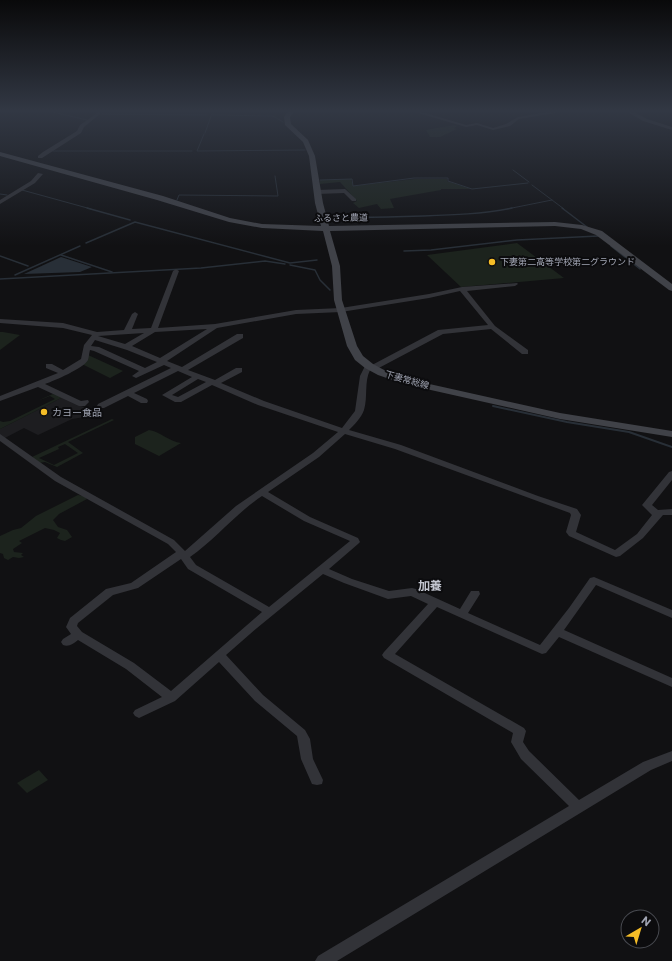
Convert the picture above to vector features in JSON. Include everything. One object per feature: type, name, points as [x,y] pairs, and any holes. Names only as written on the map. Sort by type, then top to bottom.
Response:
[{"type":"main road","name":"ふるさと農道","points":[[6,156],[49,169],[160,198],[239,223],[280,228],[555,224],[574,226],[589,229],[601,234],[672,288]]},
{"type":"main road","name":"下妻常総線","points":[[312,156],[317,192],[336,266],[336,285],[341,310],[354,351],[359,358],[371,367],[388,376],[404,381],[567,417],[672,434]]},
{"type":"main road","points":[[30,163],[38,160],[40,157]]},
{"type":"main road","points":[[40,174],[49,169]]},
{"type":"street","points":[[0,202],[33,182],[40,174]]},
{"type":"street","points":[[317,192],[345,191],[354,200]]},
{"type":"street","points":[[126,347],[154,330],[176,271]]},
{"type":"street","points":[[0,399],[64,373],[84,360],[88,345],[95,335],[215,326],[296,312],[341,310],[429,296],[462,289],[515,284]]},
{"type":"street","points":[[462,289],[493,328],[525,352]]},
{"type":"street","points":[[127,332],[135,314]]},
{"type":"street","points":[[0,321],[87,330],[95,335],[198,376],[261,404],[342,431],[398,447],[574,511],[576,515],[571,532],[572,534],[616,554],[640,536],[657,514],[663,511],[672,512]]},
{"type":"street","points":[[136,376],[162,362],[215,326]]},
{"type":"street","points":[[171,698],[130,666],[78,635],[72,629],[72,624],[110,592],[134,586],[183,555],[216,530],[239,508],[314,457],[342,431],[358,412],[361,405],[364,371],[440,332],[493,328]]},
{"type":"street","points":[[101,406],[180,369],[240,336]]},
{"type":"street","points":[[88,348],[96,349],[145,371]]},
{"type":"street","points":[[49,366],[64,373]]},
{"type":"street","points":[[198,376],[166,395],[178,400],[239,370]]},
{"type":"street","points":[[39,384],[82,404],[85,402]]},
{"type":"street","points":[[128,393],[144,401]]},
{"type":"street","points":[[0,437],[50,474],[171,542],[192,567],[270,612]]},
{"type":"street","points":[[657,514],[647,505],[672,474]]},
{"type":"street","points":[[139,713],[171,698],[355,540],[310,522],[262,492]]},
{"type":"street","points":[[321,569],[348,582],[388,595],[412,592],[542,650],[558,632],[594,580],[672,614]]},
{"type":"street","points":[[462,614],[475,594]]},
{"type":"street","points":[[436,602],[388,655],[520,731],[517,742],[525,756],[579,808]]},
{"type":"street","points":[[558,632],[672,683]]},
{"type":"street","points":[[67,642],[78,635]]},
{"type":"street","points":[[220,656],[259,698],[301,733],[304,740],[307,759],[317,780]]},
{"type":"street","points":[[323,961],[647,766],[672,756]]},
{"type":"shaded area","points":[[351,179],[353,186],[414,179],[447,179],[447,181],[471,189],[441,189],[390,199],[394,208],[381,209],[377,204],[359,208],[353,203],[357,201],[340,182],[320,184],[320,180]]},
{"type":"shaded area","name":"下妻第二高等学校第二グラウンド","points":[[517,243],[564,278],[461,287],[427,255]]},
{"type":"shaded area","points":[[61,257],[92,267],[80,272],[24,274]]},
{"type":"shaded area","points":[[0,332],[3,332],[20,335],[0,350]]},
{"type":"shaded area","points":[[88,355],[123,371],[110,378],[82,364]]},
{"type":"shaded area","points":[[53,394],[63,397],[0,429],[0,421],[10,421],[55,399],[50,396],[37,401]]},
{"type":"shaded area","points":[[63,397],[96,413],[91,416],[72,419],[38,435],[24,428],[3,439],[0,437],[0,429]]},
{"type":"shaded area","points":[[112,419],[114,420],[68,442],[83,453],[57,467],[45,462],[39,463],[32,457]],"holes":[[[65,444],[78,453],[54,465],[39,458],[59,449],[58,447]]]},
{"type":"shaded area","points":[[149,430],[181,443],[159,456],[135,444],[135,437]]},
{"type":"shaded area","points":[[78,495],[84,496],[87,499],[59,514],[53,520],[58,527],[67,530],[72,537],[65,541],[61,540],[57,538],[60,533],[45,528],[19,541],[22,543],[13,549],[14,552],[23,553],[21,555],[24,557],[13,557],[8,560],[4,558],[3,554],[0,553],[0,536],[21,528],[36,516]]},
{"type":"shaded area","points":[[39,770],[48,780],[27,793],[17,783]]},
{"type":"waterway","points":[[513,170],[529,182]]},
{"type":"waterway","points":[[177,200],[179,195],[278,196],[275,176]]},
{"type":"waterway","points":[[320,180],[352,179],[353,186],[414,178],[448,178],[448,181],[472,189],[528,183]]},
{"type":"waterway","points":[[532,185],[552,200]]},
{"type":"waterway","points":[[22,190],[91,209]]},
{"type":"waterway","points":[[0,194],[7,195]]},
{"type":"waterway","points":[[512,208],[552,200]]},
{"type":"waterway","points":[[552,200],[564,209]]},
{"type":"waterway","points":[[87,208],[130,220]]},
{"type":"waterway","points":[[336,217],[456,215],[490,212],[512,208]]},
{"type":"waterway","points":[[507,209],[512,208]]},
{"type":"waterway","points":[[562,208],[587,227]]},
{"type":"waterway","points":[[86,243],[135,222],[290,263],[317,260]]},
{"type":"waterway","points":[[404,251],[431,250],[517,240],[598,236]]},
{"type":"waterway","points":[[15,275],[80,246]]},
{"type":"waterway","points":[[611,246],[640,269]]},
{"type":"waterway","points":[[61,255],[112,272]]},
{"type":"waterway","points":[[0,256],[28,266]]},
{"type":"waterway","points":[[0,279],[201,268],[265,261],[285,264]]},
{"type":"waterway","points":[[290,265],[315,270],[320,280],[330,290]]},
{"type":"waterway","points":[[493,406],[567,422],[629,432],[672,447]]},
{"type":"place","name":"下妻第二高等学校第二グラウンド","points":[[492,262]]},
{"type":"place","name":"カヨー食品","points":[[44,412]]},
{"type":"district","name":"加養","points":[[430,586]]}]
